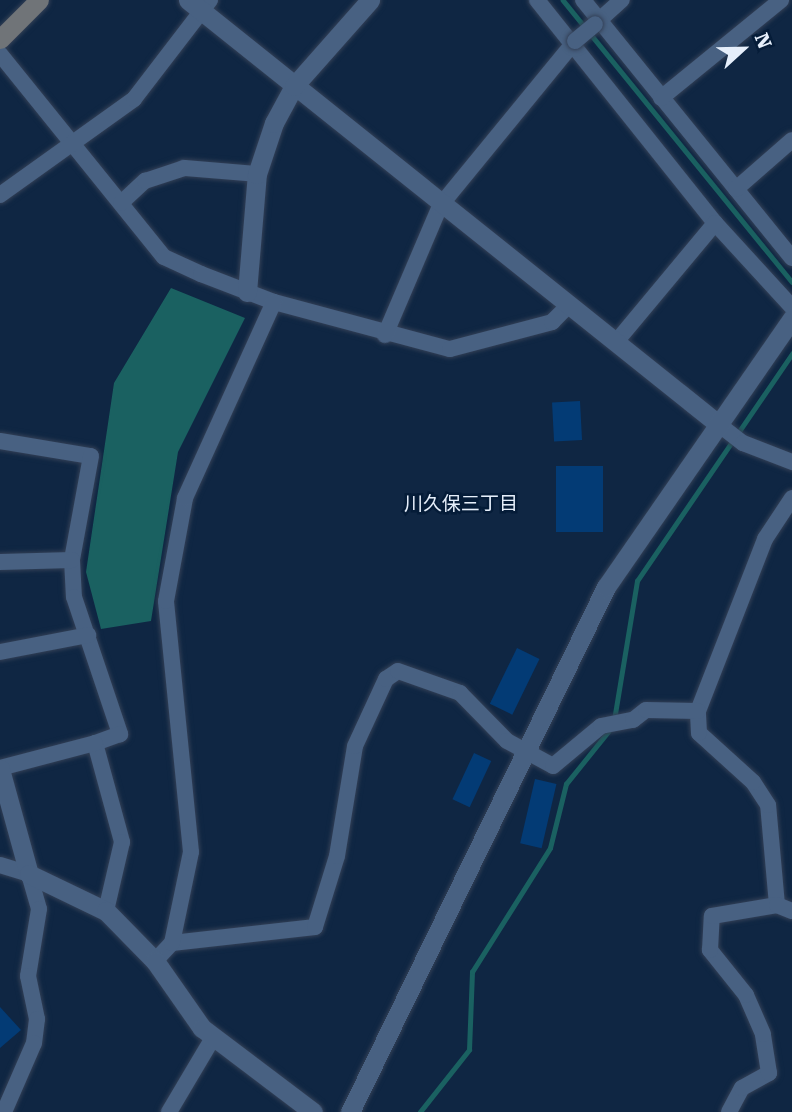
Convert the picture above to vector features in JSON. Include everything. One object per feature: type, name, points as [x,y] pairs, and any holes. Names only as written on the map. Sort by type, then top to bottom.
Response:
[{"type":"main road","points":[[0,39],[39,0]]},
{"type":"street","points":[[247,292],[257,174],[294,86],[370,0]]},
{"type":"street","points":[[537,0],[715,223],[792,307]]},
{"type":"street","points":[[583,0],[597,22],[792,258]]},
{"type":"street","points":[[385,335],[440,206],[573,42],[622,0]]},
{"type":"street","points":[[661,98],[781,0]]},
{"type":"street","points":[[0,195],[134,99],[200,3],[294,86],[566,308],[615,342],[743,443],[792,462]]},
{"type":"street","points":[[0,54],[164,257],[274,302],[429,347],[474,347],[552,322],[566,308]]},
{"type":"street","points":[[736,189],[792,140]]},
{"type":"street","points":[[121,203],[145,181],[184,168],[257,174]]},
{"type":"street","points":[[615,342],[715,223]]},
{"type":"street","points":[[155,961],[172,943],[191,852],[166,601],[185,498],[274,302]]},
{"type":"street","points":[[350,1112],[606,587],[723,427],[792,318]]},
{"type":"street","points":[[0,441],[91,456],[72,560],[74,597],[120,734],[0,769],[39,909],[28,976],[37,1019],[4,1112]]},
{"type":"street","points":[[729,1112],[742,1088],[769,1073],[763,1034],[746,995],[710,950],[709,928],[712,916],[788,911],[768,806],[753,782],[699,733],[698,711],[765,539],[790,503]]},
{"type":"street","points":[[0,562],[72,560]]},
{"type":"street","points":[[0,652],[88,635]]},
{"type":"street","points":[[172,943],[315,927],[337,856],[355,747],[386,679],[398,671],[460,693],[524,751],[553,766],[601,726],[624,722],[646,710],[698,711]]},
{"type":"street","points":[[95,743],[122,842],[106,911]]},
{"type":"street","points":[[0,865],[29,874],[106,911],[155,961],[213,1038],[313,1112]]},
{"type":"street","points":[[169,1112],[213,1038]]},
{"type":"shaded area","points":[[171,288],[245,318],[178,452],[151,621],[101,629],[86,572],[114,383]]},
{"type":"building","points":[[580,401],[582,440],[554,441],[552,402]]},
{"type":"building","points":[[556,466],[603,466],[603,532],[556,532]]},
{"type":"building","points":[[517,648],[539,659],[512,715],[490,704]]},
{"type":"building","points":[[474,753],[491,761],[470,807],[452,799]]},
{"type":"building","points":[[535,779],[556,784],[542,848],[520,843]]},
{"type":"building","points":[[0,1007],[21,1030],[0,1048]]},
{"type":"waterway","points":[[563,0],[792,282]]},
{"type":"waterway","points":[[614,720],[637,581],[792,354]]},
{"type":"waterway","points":[[420,1112],[469,1050],[472,972],[550,848],[566,784],[611,728]]},
{"type":"district","name":"川久保三丁目","points":[[461,504]]}]
